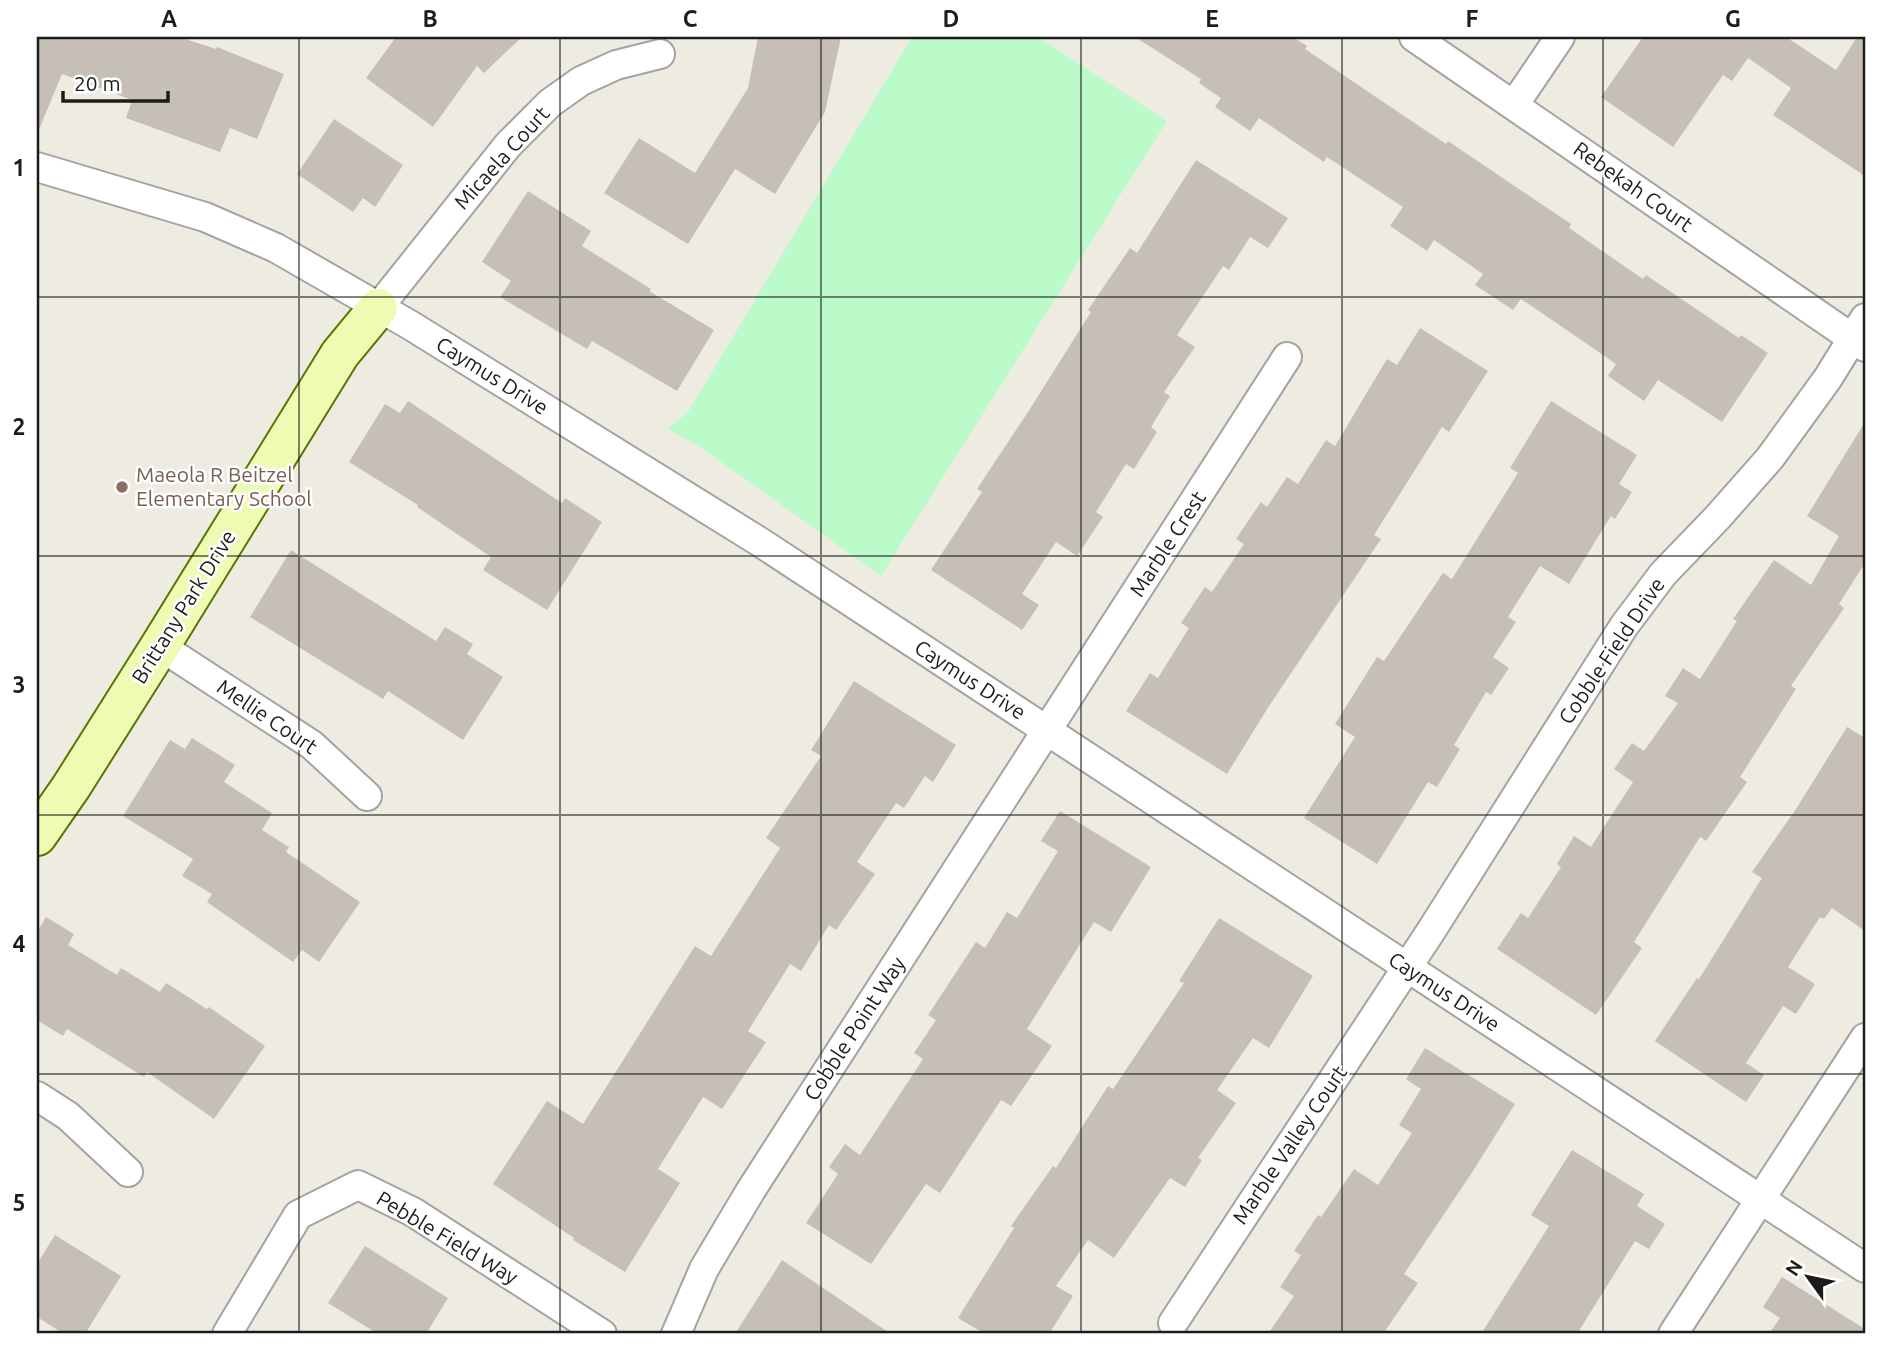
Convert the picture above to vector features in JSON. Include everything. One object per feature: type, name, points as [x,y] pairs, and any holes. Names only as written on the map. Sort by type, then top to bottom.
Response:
[{"type":"street","name":"Rebekah Court","points":[[1414,37],[1861,335]]},
{"type":"street","points":[[1514,105],[1560,37]]},
{"type":"street","name":"Micaela Court","points":[[378,309],[509,145],[550,103],[581,81],[616,65],[660,54]]},
{"type":"street","name":"Caymus Drive","points":[[37,167],[205,217],[276,248],[410,325],[760,542],[1865,1268]]},
{"type":"street","name":"Brittany Park Drive","points":[[37,836],[160,646],[340,354],[378,309]]},
{"type":"street","name":"Cobble Field Drive","points":[[1408,968],[1624,626],[1663,574],[1770,458],[1861,335]]},
{"type":"street","name":"Marble Crest","points":[[1048,731],[1287,357]]},
{"type":"street","name":"Mellie Court","points":[[160,646],[312,745],[367,796]]},
{"type":"street","name":"Cobble Point Way","points":[[676,1334],[704,1269],[751,1190],[1048,731]]},
{"type":"street","name":"Marble Valley Court","points":[[1173,1323],[1408,968]]},
{"type":"street","points":[[1673,1334],[1865,1038]]},
{"type":"street","points":[[37,1096],[68,1116],[128,1172]]},
{"type":"street","name":"Pebble Field Way","points":[[227,1334],[298,1215],[358,1185],[414,1212],[602,1334]]},
{"type":"green space","points":[[912,37],[1038,37],[1167,121],[881,576],[703,449],[668,429],[688,412]]},
{"type":"building","points":[[37,37],[179,37],[216,49],[217,47],[284,74],[257,139],[230,128],[220,152],[126,118],[132,100],[62,74],[38,132]]},
{"type":"building","points":[[396,37],[522,37],[484,73],[477,66],[433,127],[366,78]]},
{"type":"building","points":[[758,37],[841,37],[825,112],[775,194],[735,169],[688,244],[604,193],[639,138],[695,173],[748,88]]},
{"type":"building","points":[[1135,37],[1293,37],[1307,46],[1305,49],[1370,93],[1446,144],[1448,141],[1571,224],[1569,228],[1643,279],[1646,275],[1739,338],[1741,335],[1768,353],[1722,422],[1658,380],[1644,401],[1608,376],[1616,364],[1574,335],[1521,299],[1513,310],[1475,285],[1483,274],[1434,240],[1427,251],[1390,226],[1403,207],[1327,157],[1324,162],[1259,118],[1250,131],[1215,107],[1221,98],[1199,83],[1201,79]]},
{"type":"building","points":[[1643,37],[1786,37],[1836,70],[1857,37],[1865,37],[1865,176],[1773,115],[1791,88],[1748,58],[1732,81],[1723,75],[1673,147],[1601,97]]},
{"type":"building","points":[[334,119],[403,165],[375,207],[363,198],[353,212],[297,174]]},
{"type":"building","points":[[1196,160],[1288,218],[1268,248],[1250,237],[1229,270],[1223,266],[1177,335],[1195,347],[1164,392],[1170,396],[1151,427],[1157,432],[1134,469],[1126,464],[1096,512],[1103,517],[1077,556],[1056,542],[1022,594],[1039,605],[1022,630],[931,570],[982,492],[977,489],[1091,312],[1088,310],[1130,248],[1137,253]]},
{"type":"building","points":[[528,191],[591,231],[582,246],[714,330],[677,391],[592,341],[587,349],[500,297],[511,281],[482,262]]},
{"type":"building","points":[[1420,328],[1488,371],[1449,432],[1442,427],[1374,535],[1381,539],[1269,706],[1227,774],[1126,711],[1150,673],[1158,678],[1189,628],[1181,623],[1205,587],[1212,592],[1244,544],[1236,539],[1261,502],[1267,507],[1287,477],[1298,484],[1326,440],[1335,446],[1387,359],[1397,365]]},
{"type":"building","points":[[408,401],[562,503],[565,498],[602,522],[547,610],[483,570],[491,557],[417,507],[418,505],[349,462],[385,404],[400,413]]},
{"type":"building","points":[[1551,401],[1637,455],[1619,484],[1632,492],[1615,519],[1611,516],[1569,584],[1540,566],[1508,617],[1516,622],[1493,657],[1509,668],[1491,695],[1486,692],[1454,745],[1460,749],[1437,787],[1428,782],[1377,864],[1304,818],[1355,737],[1335,724],[1377,657],[1384,661],[1443,573],[1452,579],[1518,473],[1510,468]]},
{"type":"building","points":[[1865,422],[1865,563],[1839,604],[1844,608],[1791,686],[1796,689],[1740,777],[1747,782],[1706,841],[1700,837],[1634,942],[1642,948],[1596,1015],[1497,949],[1521,913],[1528,918],[1561,867],[1557,864],[1574,836],[1591,847],[1633,782],[1614,769],[1632,743],[1644,751],[1678,703],[1665,696],[1683,668],[1700,679],[1737,621],[1733,619],[1774,560],[1811,585],[1839,536],[1807,516]]},
{"type":"building","points":[[291,550],[436,641],[445,627],[473,644],[467,654],[503,677],[463,740],[388,691],[383,699],[250,617]]},
{"type":"building","points":[[854,681],[956,745],[933,782],[925,776],[904,808],[896,803],[857,862],[875,874],[836,930],[829,925],[801,971],[790,964],[748,1031],[766,1042],[722,1109],[703,1097],[658,1169],[680,1183],[625,1272],[573,1240],[574,1238],[493,1184],[547,1101],[583,1124],[695,946],[711,956],[780,848],[766,838],[821,756],[811,750]]},
{"type":"building","points":[[1847,727],[1865,738],[1865,931],[1832,908],[1824,919],[1820,917],[1788,967],[1815,984],[1796,1014],[1783,1006],[1746,1063],[1764,1075],[1746,1102],[1655,1041],[1697,978],[1699,979],[1762,878],[1752,872],[1796,809]]},
{"type":"building","points":[[192,738],[235,765],[224,782],[272,813],[262,830],[289,847],[286,852],[360,902],[319,962],[302,950],[293,962],[207,902],[212,894],[182,876],[193,859],[123,816],[170,740],[185,749]]},
{"type":"building","points":[[1060,811],[1151,867],[1111,932],[1094,922],[1027,1029],[1052,1046],[1011,1106],[1001,1100],[940,1193],[926,1184],[871,1264],[806,1223],[838,1174],[829,1167],[845,1144],[860,1155],[923,1059],[914,1053],[936,1020],[928,1015],[976,942],[985,948],[1007,912],[1017,918],[1058,851],[1041,841]]},
{"type":"building","points":[[46,917],[74,934],[68,945],[117,975],[121,968],[160,992],[166,983],[207,1009],[209,1007],[265,1046],[214,1119],[147,1072],[144,1077],[67,1029],[63,1036],[37,1020],[37,932]]},
{"type":"building","points":[[1219,918],[1313,976],[1269,1048],[1253,1038],[1217,1090],[1236,1103],[1198,1158],[1202,1160],[1185,1187],[1170,1178],[1114,1258],[1088,1240],[1056,1286],[1073,1296],[1049,1334],[985,1334],[958,1318],[1014,1228],[1011,1226],[1053,1166],[1056,1168],[1108,1086],[1113,1089],[1184,983],[1179,981]]},
{"type":"building","points":[[1425,1048],[1515,1104],[1404,1274],[1418,1283],[1383,1334],[1268,1334],[1294,1296],[1280,1287],[1301,1255],[1294,1251],[1318,1215],[1321,1217],[1354,1169],[1378,1185],[1412,1133],[1399,1125],[1421,1089],[1406,1079]]},
{"type":"building","points":[[1572,1150],[1644,1194],[1637,1206],[1665,1224],[1649,1249],[1635,1241],[1577,1334],[1481,1334],[1549,1226],[1531,1215]]},
{"type":"building","points":[[55,1235],[121,1276],[85,1334],[64,1334],[37,1317],[37,1264]]},
{"type":"building","points":[[365,1246],[448,1298],[426,1334],[378,1334],[328,1303]]},
{"type":"building","points":[[782,1260],[891,1334],[735,1334]]},
{"type":"building","points":[[1782,1277],[1865,1329],[1865,1334],[1769,1334],[1780,1318],[1763,1307]]},
{"type":"place","name":"Maeola R Beitzel Elementary School","points":[[122,487]]}]
